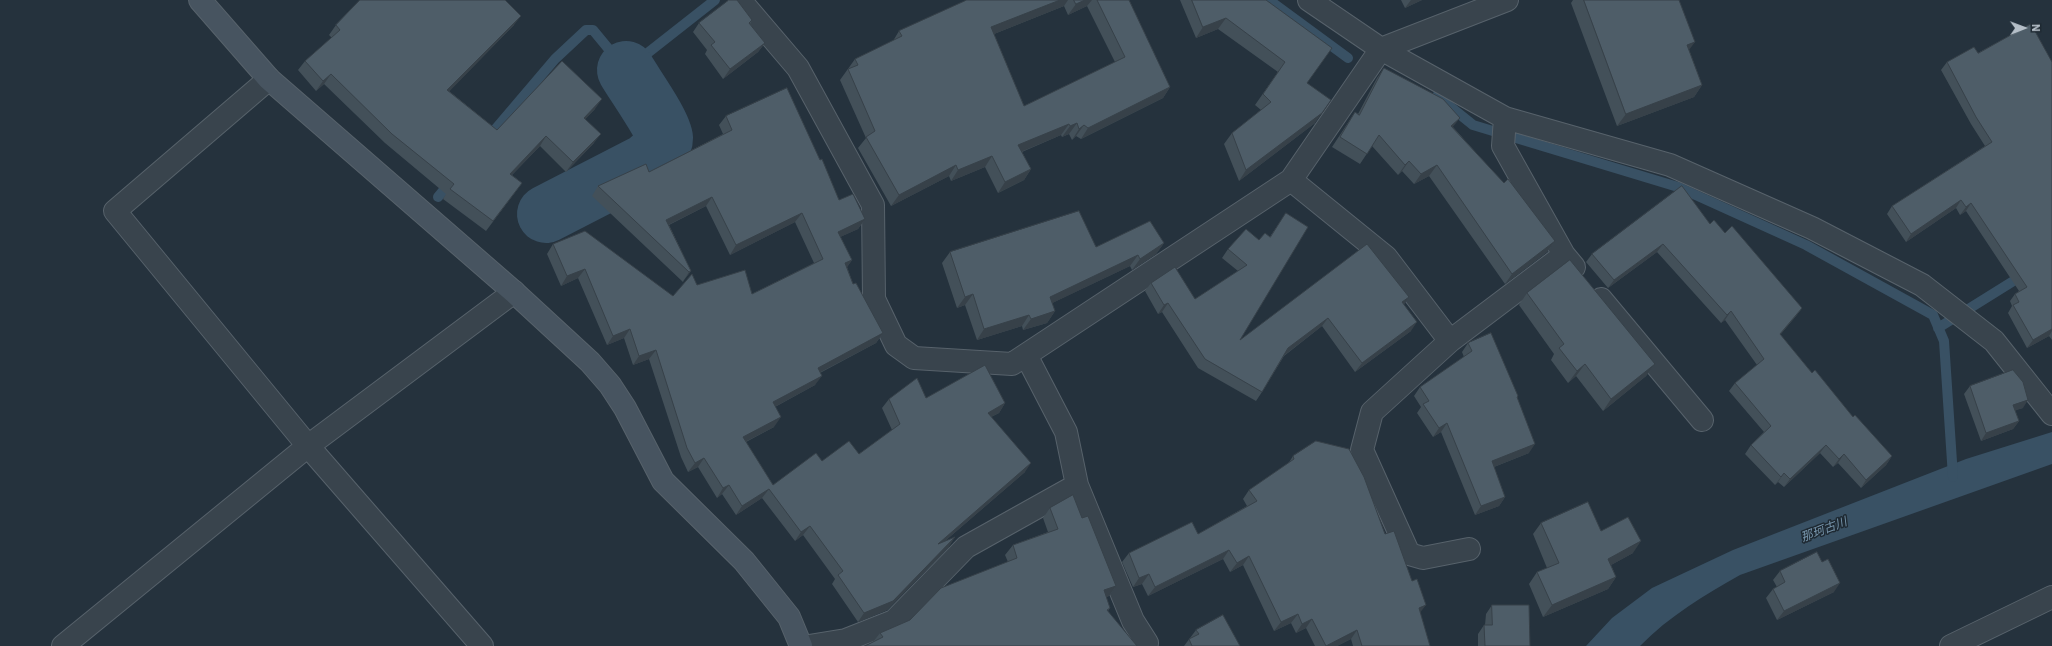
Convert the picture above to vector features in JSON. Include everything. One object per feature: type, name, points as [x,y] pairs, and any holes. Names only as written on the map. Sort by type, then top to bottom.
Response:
[{"type":"street","points":[[200,0],[269,79],[514,292],[590,362],[610,384],[625,408],[663,481],[744,561],[790,617],[801,646]]},
{"type":"street","points":[[740,0],[798,68],[873,205],[874,299],[896,345],[914,358],[1012,364],[1292,180],[1381,49],[1507,0]]},
{"type":"street","points":[[1309,0],[1381,49],[1505,118],[1670,165],[1812,228],[1922,285],[1994,341],[2052,414]]},
{"type":"street","points":[[269,79],[115,211],[308,446],[482,646]]},
{"type":"street","points":[[1505,118],[1503,146],[1564,255],[1702,420]]},
{"type":"street","points":[[1292,180],[1386,257],[1450,341]]},
{"type":"street","points":[[1469,550],[1423,558],[1409,554],[1362,450],[1372,412],[1450,341],[1564,255]]},
{"type":"street","points":[[63,646],[308,446],[514,292]]},
{"type":"street","points":[[1026,355],[1066,432],[1077,485],[1132,621],[1147,643]]},
{"type":"street","points":[[809,646],[846,640],[894,621],[966,548],[1077,485]]},
{"type":"street","points":[[1951,646],[2052,597]]},
{"type":"water","name":"那珂古川","points":[[2052,432],[2052,464],[1740,575],[1701,598],[1675,616],[1640,646],[1586,646],[1612,618],[1652,588],[1733,550],[1966,459]]},
{"type":"building","points":[[360,0],[505,0],[521,16],[447,90],[497,130],[562,61],[602,99],[584,118],[601,134],[573,162],[546,136],[510,174],[522,183],[493,221],[450,189],[454,184],[392,134],[331,74],[323,81],[305,61],[340,30],[336,25]]},
{"type":"building","points":[[729,0],[737,0],[752,20],[749,23],[765,43],[730,69],[711,45],[715,42],[699,23]]},
{"type":"building","points":[[967,0],[1060,0],[991,27],[1024,106],[1125,57],[1097,0],[1129,0],[1170,87],[1088,128],[1084,125],[1079,129],[1077,123],[1070,126],[1069,124],[1018,145],[1031,169],[1005,182],[992,156],[958,170],[956,165],[899,195],[866,137],[875,131],[848,69],[858,65],[855,59],[902,36],[899,31]]},
{"type":"building","points":[[1074,0],[1085,0],[1076,4]]},
{"type":"building","points":[[1192,0],[1266,0],[1332,48],[1307,83],[1331,100],[1322,113],[1246,170],[1232,133],[1271,102],[1263,94],[1285,62],[1226,18],[1203,27]]},
{"type":"building","points":[[1584,0],[1679,0],[1695,42],[1687,45],[1702,85],[1626,114]]},
{"type":"building","points":[[2031,24],[2052,62],[2052,329],[2033,340],[2013,305],[2019,302],[2015,294],[2027,287],[1971,203],[1966,207],[1961,200],[1911,234],[1892,206],[1992,142],[1976,117],[1947,62],[1974,47],[1978,53]]},
{"type":"building","points":[[1384,68],[1443,99],[1460,118],[1451,126],[1504,183],[1508,179],[1555,241],[1512,274],[1437,165],[1421,174],[1409,161],[1405,165],[1379,135],[1367,154],[1340,137],[1355,112],[1359,115]]},
{"type":"building","points":[[787,88],[820,160],[822,159],[839,200],[853,194],[865,219],[838,232],[852,260],[845,263],[853,284],[856,283],[883,333],[818,368],[822,376],[773,402],[781,417],[743,437],[773,485],[816,453],[822,461],[849,441],[859,454],[900,424],[889,399],[917,378],[926,398],[985,365],[1005,403],[988,413],[1031,463],[938,544],[955,537],[893,601],[864,613],[838,575],[843,571],[810,526],[801,532],[769,489],[742,506],[729,485],[723,488],[704,458],[695,463],[687,448],[656,350],[639,356],[630,329],[613,336],[585,269],[567,276],[553,244],[585,231],[673,296],[692,274],[697,285],[745,270],[752,294],[823,259],[802,213],[736,245],[712,197],[666,220],[691,271],[689,272],[598,186],[646,164],[649,172],[732,130],[726,116]]},
{"type":"building","points":[[1682,186],[1710,224],[1714,220],[1725,233],[1732,226],[1802,308],[1780,334],[1812,373],[1815,370],[1853,417],[1855,415],[1892,456],[1866,480],[1844,454],[1839,459],[1826,445],[1790,479],[1784,473],[1781,477],[1751,445],[1771,426],[1735,383],[1764,359],[1731,311],[1727,315],[1663,244],[1614,280],[1592,254]]},
{"type":"building","points":[[1079,211],[1096,247],[1150,221],[1164,243],[1140,259],[1138,255],[1050,297],[1055,311],[1031,319],[1029,315],[984,329],[973,294],[965,297],[950,252]]},
{"type":"building","points":[[1286,213],[1308,227],[1240,340],[1367,244],[1409,297],[1402,302],[1417,322],[1362,363],[1328,318],[1288,348],[1262,392],[1205,359],[1168,303],[1164,305],[1151,283],[1175,267],[1195,299],[1247,265],[1228,249],[1246,229],[1259,240],[1265,233],[1270,237]]},
{"type":"building","points":[[1570,260],[1655,364],[1611,399],[1585,364],[1577,371],[1559,348],[1564,344],[1527,293]]},
{"type":"building","points":[[1491,333],[1518,396],[1517,397],[1535,444],[1492,461],[1505,497],[1481,506],[1447,423],[1439,428],[1423,404],[1429,401],[1420,387],[1472,351],[1468,343]]},
{"type":"building","points":[[2013,370],[2023,382],[2028,400],[2013,405],[2019,421],[1986,433],[1970,386]]},
{"type":"building","points":[[1316,441],[1349,449],[1364,477],[1385,534],[1394,531],[1412,581],[1417,579],[1426,605],[1419,608],[1430,646],[1362,646],[1357,630],[1326,646],[1312,619],[1302,624],[1298,614],[1281,622],[1249,556],[1237,563],[1229,550],[1155,587],[1149,574],[1139,578],[1129,553],[1192,522],[1198,534],[1257,501],[1249,490],[1294,459],[1293,456]]},
{"type":"building","points":[[1073,495],[1082,518],[1088,516],[1116,586],[1104,590],[1110,608],[1107,610],[1137,646],[865,646],[883,637],[880,633],[910,620],[941,588],[1017,558],[1013,545],[1058,529],[1050,508]]},
{"type":"building","points":[[1588,502],[1601,531],[1628,517],[1641,541],[1608,559],[1616,577],[1552,605],[1537,572],[1559,563],[1541,523]]},
{"type":"building","points":[[1817,552],[1822,562],[1828,559],[1840,583],[1784,611],[1773,589],[1785,582],[1780,571]]},
{"type":"building","points":[[1492,605],[1529,605],[1530,646],[1485,646],[1484,625],[1492,625]]},
{"type":"building","points":[[1223,615],[1240,646],[1192,646],[1189,639],[1199,634],[1196,630]]},
{"type":"waterway","points":[[487,139],[555,59],[586,30],[593,30],[626,70],[715,0]]},
{"type":"waterway","points":[[1269,0],[1348,58]]},
{"type":"waterway","points":[[546,214],[647,162],[658,152],[664,142],[659,123],[626,70]]},
{"type":"waterway","points":[[1437,96],[1473,125],[1678,187],[1806,245],[1933,315],[1944,341],[1953,477]]},
{"type":"waterway","points":[[438,197],[452,180]]},
{"type":"waterway","points":[[1938,328],[2023,275]]}]
